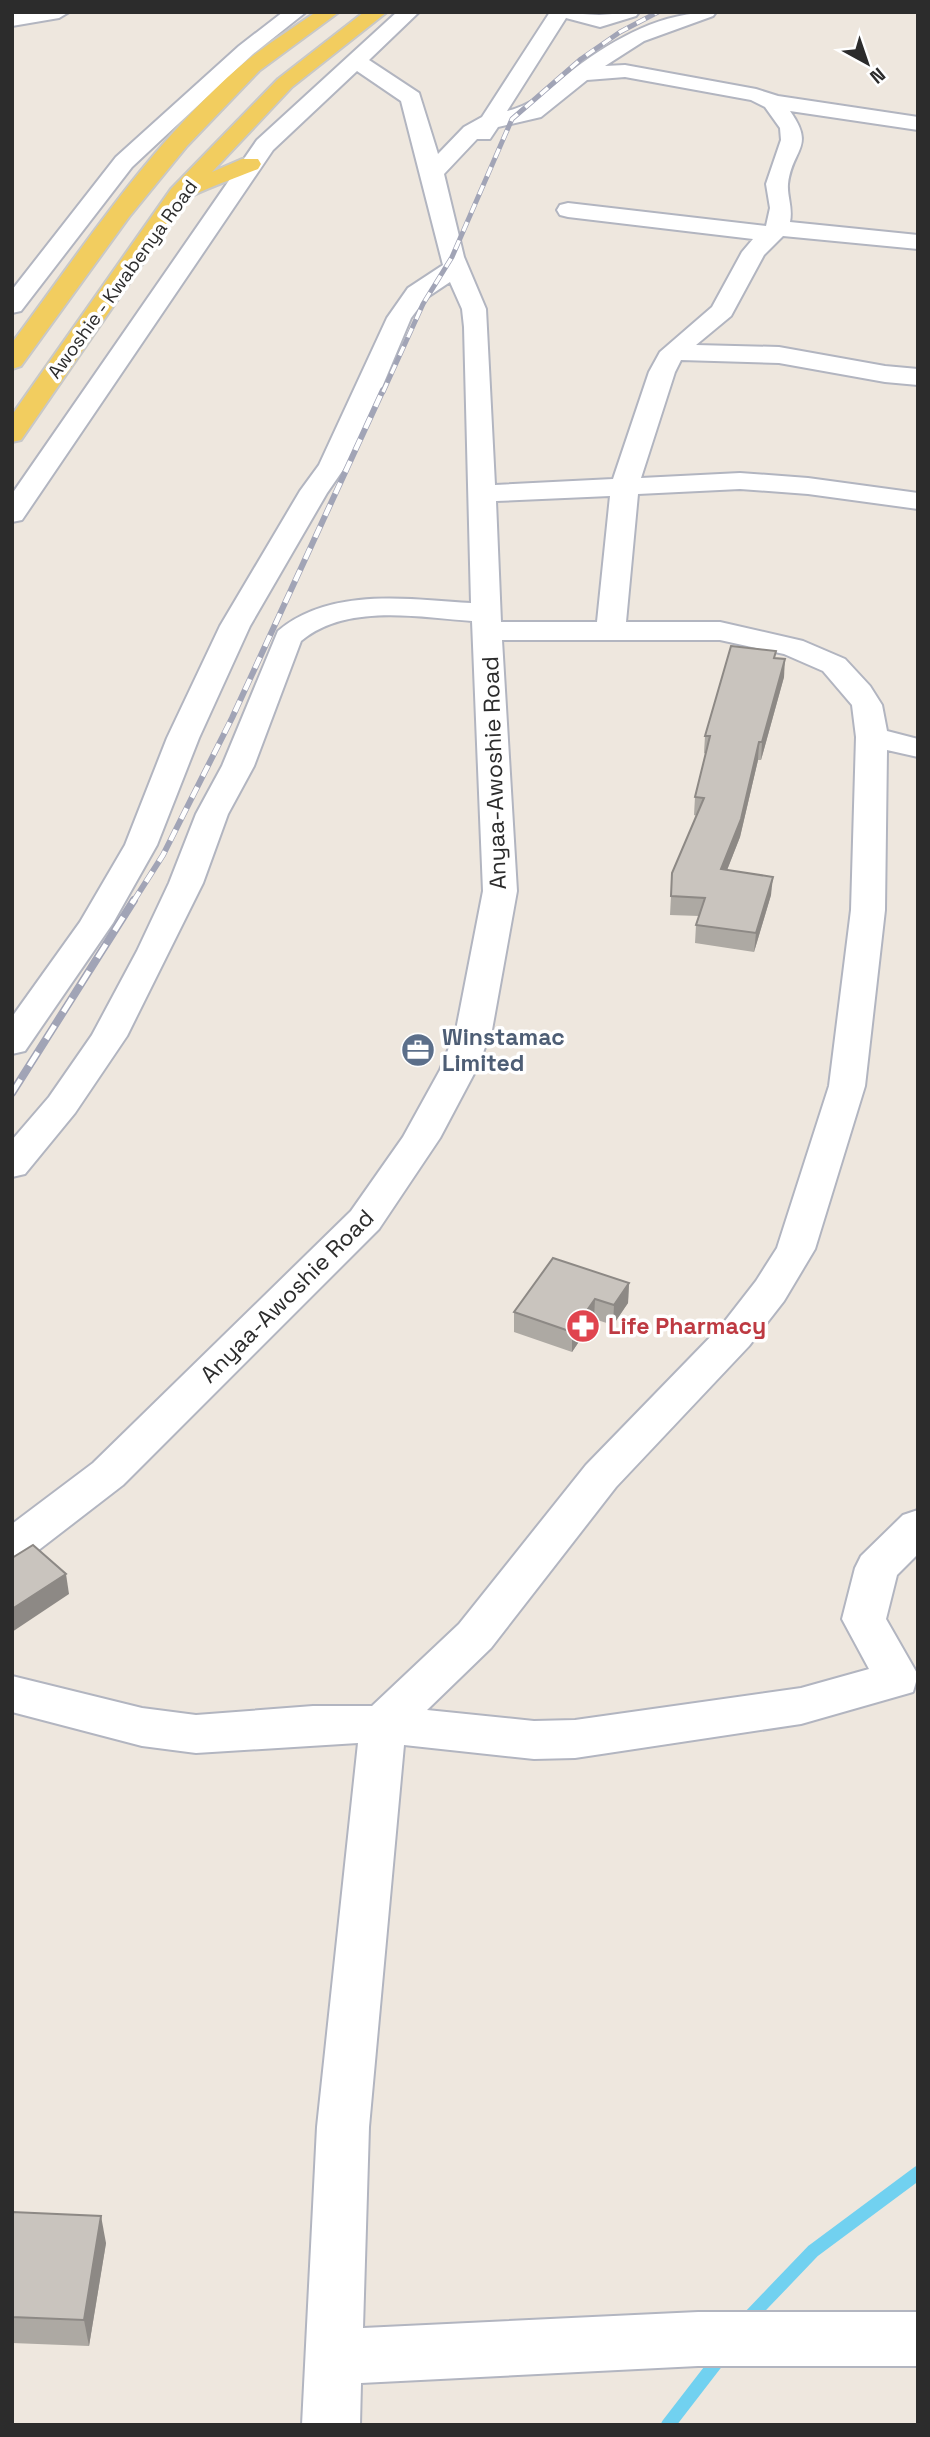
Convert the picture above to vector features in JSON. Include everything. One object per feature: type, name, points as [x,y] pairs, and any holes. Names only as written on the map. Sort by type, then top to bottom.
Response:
[{"type":"main road","name":"Awoshie - Kwabenya Road","points":[[12,361],[138,191],[208,108],[245,72],[329,12]]},
{"type":"main road","name":"Awoshie - Kwabenya Road","points":[[12,434],[179,194],[285,83],[377,12]]},
{"type":"main road","points":[[179,194],[250,164]]},
{"type":"street","points":[[12,20],[59,12]]},
{"type":"street","points":[[12,306],[124,162],[246,50],[296,12]]},
{"type":"street","points":[[12,514],[265,145],[317,94],[409,12]]},
{"type":"street","points":[[436,188],[489,122],[562,12],[600,21],[628,12]]},
{"type":"street","points":[[436,188],[472,132],[489,122],[533,112],[610,52],[637,37],[706,12]]},
{"type":"street","points":[[357,61],[411,98]]},
{"type":"street","points":[[581,74],[635,72],[742,92],[773,102],[918,124]]},
{"type":"street","points":[[317,94],[369,88],[411,98]]},
{"type":"street","name":"Anyaa-Awoshie Road","points":[[12,1547],[108,1474],[365,1220],[421,1138],[458,1070],[474,1030],[500,891],[481,494],[481,394],[474,309],[456,267],[411,98]]},
{"type":"street","points":[[611,630],[625,485],[663,372],[673,352],[722,311],[754,252],[773,231],[781,208],[777,184],[792,140],[786,119],[773,102]]},
{"type":"street","points":[[568,210],[773,231],[918,242]]},
{"type":"street","points":[[12,265],[43,266]]},
{"type":"street","points":[[12,1043],[96,923],[141,845],[183,737],[235,626],[314,491],[332,467],[351,430],[398,318],[417,293],[456,267]]},
{"type":"street","points":[[673,352],[779,355],[885,374],[918,377]]},
{"type":"street","points":[[481,494],[740,481],[808,486],[918,501]]},
{"type":"street","points":[[12,1166],[62,1105],[109,1036],[186,883],[212,814],[238,766],[288,637],[294,629],[319,615],[356,608],[487,622],[611,630],[720,631],[803,651],[834,665],[859,692],[867,705],[872,737],[867,910],[853,1054],[847,1086],[796,1249],[770,1291],[735,1336],[601,1476],[484,1626],[383,1724],[343,2127],[331,2425]]},
{"type":"street","points":[[872,737],[918,748]]},
{"type":"street","points":[[12,1694],[142,1727],[196,1734],[313,1725],[383,1724],[534,1740],[575,1739],[802,1706],[897,1679],[864,1619],[877,1568],[918,1526]]},
{"type":"street","points":[[332,2357],[698,2339],[918,2339]]},
{"type":"building","points":[[731,646],[776,651],[774,658],[785,659],[762,742],[759,742],[741,819],[721,869],[773,877],[756,933],[696,925],[705,898],[671,896],[672,873],[704,798],[695,797],[710,736],[705,736]]},
{"type":"building","points":[[553,1258],[629,1283],[614,1305],[595,1299],[572,1332],[514,1312]]},
{"type":"building","points":[[33,1545],[66,1574],[12,1609],[12,1558]]},
{"type":"building","points":[[12,2212],[101,2216],[84,2320],[12,2317]]},
{"type":"waterway","points":[[745,2322],[813,2251],[918,2173]]},
{"type":"waterway","points":[[668,2425],[722,2355]]},
{"type":"railway","points":[[383,392],[423,304],[452,257],[512,119],[581,59],[620,32],[658,12]]},
{"type":"railway","points":[[133,902],[163,855],[232,718],[383,390]]},
{"type":"railway","points":[[12,1093],[134,900]]},
{"type":"place","name":"Winstamac Limited","points":[[418,1050]]},
{"type":"place","name":"Life Pharmacy","points":[[583,1326]]}]
